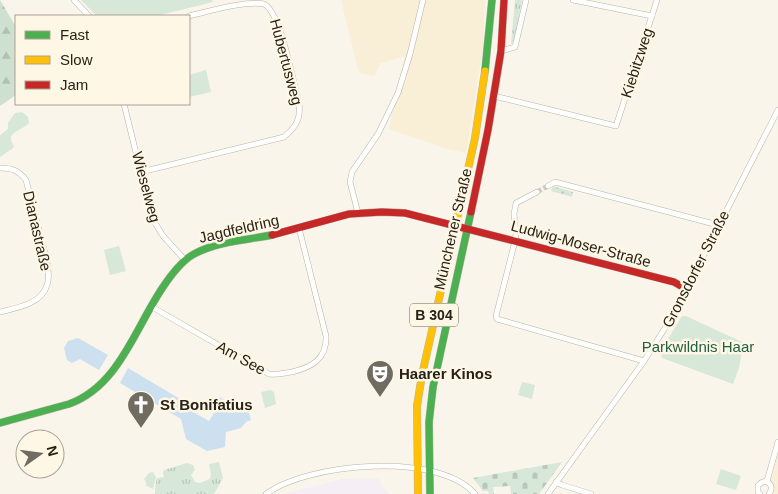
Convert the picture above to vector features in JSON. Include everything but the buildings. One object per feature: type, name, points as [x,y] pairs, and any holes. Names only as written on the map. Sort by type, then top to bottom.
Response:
[{"type":"main road","name":"Münchener Straße","points":[[418,494],[417,406],[434,314],[456,225],[480,102],[492,0]]},
{"type":"main road","name":"Münchener Straße","points":[[430,494],[430,422],[433,387],[482,163],[501,51],[504,0]]},
{"type":"main road","name":"Jagdfeldring","points":[[0,423],[76,401],[92,391],[107,378],[170,277],[194,254],[358,213],[407,213],[468,228]]},
{"type":"main road","name":"Ludwig-Moser-Straße","points":[[468,228],[674,282],[686,289]]},
{"type":"street","points":[[74,0],[88,15]]},
{"type":"street","points":[[358,213],[350,182],[352,172],[378,134],[398,93],[423,0]]},
{"type":"street","points":[[501,51],[515,47],[526,0]]},
{"type":"street","points":[[573,0],[652,16]]},
{"type":"street","name":"Kiebitzweg","points":[[494,96],[616,126],[657,0]]},
{"type":"street","name":"Hubertusweg","points":[[142,172],[284,137],[298,123],[299,104],[279,26],[274,14],[268,7],[259,3],[242,3],[190,16]]},
{"type":"street","name":"Wieselweg","points":[[124,105],[152,218],[156,228],[186,260]]},
{"type":"street","name":"Gronsdorfer Straße","points":[[548,494],[644,361],[672,317],[778,110]]},
{"type":"street","name":"Dianastraße","points":[[0,168],[21,173],[26,180],[48,261],[47,286],[40,296],[20,307],[0,312]]},
{"type":"street","points":[[548,186],[555,182],[718,225]]},
{"type":"street","points":[[537,192],[516,203],[514,214],[515,241],[496,316],[498,320],[644,361]]},
{"type":"street","name":"Am See","points":[[152,307],[269,374],[276,375],[310,367],[323,354],[326,336],[299,228]]},
{"type":"street","points":[[767,481],[778,442]]},
{"type":"street","points":[[266,494],[290,481],[340,469],[387,466],[409,466],[446,474],[456,479],[475,494]]},
{"type":"street","points":[[760,494],[758,486],[760,482],[767,481]]},
{"type":"street","points":[[767,481],[772,486],[769,494]]},
{"type":"street","points":[[556,482],[591,494]]},
{"type":"shaded area","points":[[341,0],[485,0],[483,48],[466,153],[448,149],[389,129],[405,56],[381,63],[374,76],[359,73]]},
{"type":"shaded area","points":[[778,455],[778,494],[766,494]]},
{"type":"shaded area","points":[[342,479],[380,479],[381,486],[390,494],[284,494]]},
{"type":"green space","points":[[0,0],[15,25],[15,96],[0,106]]},
{"type":"green space","points":[[81,0],[212,0],[213,2],[160,15],[96,15]]},
{"type":"green space","points":[[515,0],[522,0],[515,40],[511,44]]},
{"type":"green space","points":[[206,70],[211,92],[190,97],[190,75]]},
{"type":"green space","points":[[22,112],[28,117],[29,123],[11,136],[13,148],[0,157],[0,135],[8,129],[8,123],[15,113]]},
{"type":"green space","points":[[553,186],[573,192],[572,197],[551,191]]},
{"type":"green space","points":[[119,246],[126,271],[110,275],[104,250]]},
{"type":"green space","name":"Parkwildnis Haar","points":[[682,316],[686,316],[742,342],[739,368],[733,384],[662,358],[660,352]]},
{"type":"green space","points":[[522,382],[535,385],[532,399],[518,395]]},
{"type":"green space","points":[[270,390],[274,392],[276,404],[265,408],[261,392]]},
{"type":"green space","points":[[219,462],[223,478],[214,494],[155,494],[157,478],[164,477],[164,470],[187,463],[193,465],[195,470],[191,475],[195,482],[200,483],[210,479],[209,464]]},
{"type":"green space","points":[[562,462],[539,494],[511,494],[510,486],[493,487],[494,494],[489,494],[488,491],[483,491],[473,478]]},
{"type":"green space","points":[[721,469],[741,476],[736,490],[716,484]]},
{"type":"green space","points":[[153,472],[156,477],[153,489],[145,485],[147,484],[144,479],[149,473]]},
{"type":"water","points":[[78,338],[108,355],[99,370],[80,359],[72,363],[67,360],[64,348],[68,341]]},
{"type":"water","points":[[128,368],[197,409],[195,413],[209,421],[217,408],[214,406],[220,397],[229,403],[233,398],[247,406],[251,420],[246,422],[241,428],[226,432],[225,447],[207,451],[186,439],[181,419],[120,383]]},
{"type":"tunnel","points":[[537,192],[548,186]]},
{"type":"traffic: fast","points":[[485,71],[492,0]]},
{"type":"traffic: fast","points":[[430,494],[429,422],[433,387],[471,212]]},
{"type":"traffic: fast","points":[[0,423],[69,404],[101,384],[124,354],[166,282],[189,257],[213,246],[272,235]]},
{"type":"traffic: slow","points":[[418,494],[417,406],[422,375],[475,138],[485,71]]},
{"type":"traffic: jam","points":[[471,212],[488,130],[501,51],[504,0]]},
{"type":"traffic: jam","points":[[272,235],[349,214],[405,213],[674,282],[686,289]]},
{"type":"place","name":"Haarer Kinos","points":[[380,398]]},
{"type":"place","name":"St Bonifatius","points":[[141,429]]}]
